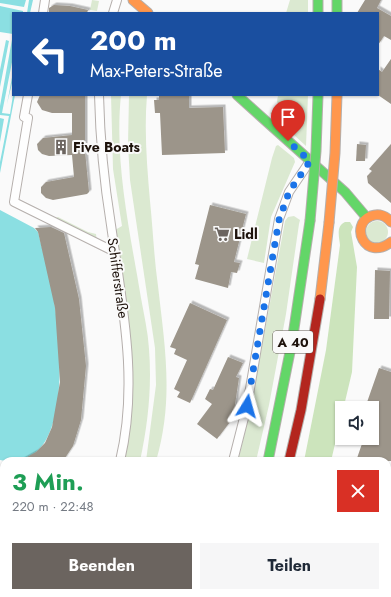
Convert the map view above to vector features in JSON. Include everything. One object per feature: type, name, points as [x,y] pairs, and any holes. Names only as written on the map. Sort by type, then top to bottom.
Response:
[{"type":"main road","points":[[133,0],[147,12]]},
{"type":"main road","points":[[318,0],[318,12]]},
{"type":"main road","points":[[337,0],[337,12]]},
{"type":"main road","points":[[238,96],[345,192],[367,218]]},
{"type":"main road","name":"A 40","points":[[269,457],[281,407],[298,314],[310,221],[316,150],[318,96]]},
{"type":"main road","name":"A 40","points":[[291,457],[318,318],[329,223],[335,153],[337,96]]},
{"type":"main road","points":[[391,222],[387,213],[367,218],[360,227],[361,239],[364,244],[371,248],[380,249],[391,242]]},
{"type":"street","points":[[43,12],[45,0]]},
{"type":"street","points":[[113,12],[117,0]]},
{"type":"street","name":"Schifferstraße","points":[[28,96],[24,117],[28,118],[14,202],[112,251]]},
{"type":"street","name":"Schifferstraße","points":[[99,96],[103,172],[112,251],[129,353],[130,386],[128,415],[121,457]]},
{"type":"street","points":[[234,457],[247,406],[279,220],[289,192],[310,161]]},
{"type":"green space","points":[[92,0],[99,1],[97,11],[90,10]]},
{"type":"green space","points":[[290,0],[308,0],[308,12],[286,12]]},
{"type":"green space","points":[[111,96],[121,96],[119,120],[121,171],[128,222],[147,330],[150,363],[149,405],[141,457],[125,457],[130,432],[133,374],[128,317],[115,230],[122,226],[113,169]]},
{"type":"green space","points":[[129,96],[147,96],[146,135],[148,175],[166,374],[165,417],[162,439],[157,457],[147,457],[156,385],[155,348],[130,180],[128,144]]},
{"type":"green space","points":[[278,96],[308,96],[306,146],[270,113],[281,109],[277,102]]},
{"type":"green space","points":[[278,145],[294,158],[295,162],[271,217],[264,263],[247,259],[272,158],[276,146]]},
{"type":"green space","points":[[17,199],[55,218],[58,217],[88,232],[96,234],[97,242],[15,201]]},
{"type":"green space","points":[[294,216],[300,220],[286,314],[269,405],[257,457],[239,457],[250,412],[285,221],[288,217]]},
{"type":"green space","points":[[377,221],[385,224],[388,232],[385,240],[377,243],[369,240],[366,232],[369,224]]},
{"type":"green space","points":[[345,222],[350,222],[353,227],[351,232],[357,267],[352,372],[345,401],[335,401],[335,444],[332,457],[305,457],[326,350],[340,245],[340,226]]},
{"type":"water","points":[[0,0],[33,0],[30,12],[12,12],[12,96],[15,96],[0,173]]},
{"type":"water","points":[[0,210],[34,228],[38,232],[54,298],[59,350],[59,377],[57,404],[51,429],[40,448],[27,457],[0,457]]},
{"type":"pier","points":[[26,0],[29,0],[27,12],[0,6],[0,3],[24,7]]},
{"type":"pier","points":[[0,32],[12,34],[0,106],[0,87],[9,41],[6,40],[0,70]]},
{"type":"pier","points":[[12,62],[12,77],[7,104],[12,83],[13,96],[10,114],[2,113]]},
{"type":"pier","points":[[0,115],[9,116],[0,162],[0,142],[4,119],[0,118]]},
{"type":"building","points":[[365,0],[381,0],[377,8],[391,16],[391,40],[384,36],[379,44],[379,12],[358,12]]},
{"type":"building","points":[[54,5],[70,6],[88,10],[87,12],[49,12],[49,8]]},
{"type":"building","points":[[391,59],[391,104],[379,96],[379,70],[382,72]]},
{"type":"building","name":"Five Boats","points":[[40,96],[85,96],[85,151],[89,192],[87,194],[53,200],[46,198],[41,193],[41,187],[46,182],[74,177],[72,155],[49,156],[42,154],[38,150],[37,144],[43,138],[72,135],[72,113],[52,113],[42,110],[37,102]]},
{"type":"building","points":[[159,96],[189,96],[189,108],[223,107],[225,153],[162,155],[160,113],[155,113],[154,100],[159,100]]},
{"type":"building","points":[[357,144],[366,145],[365,161],[356,161]]},
{"type":"building","points":[[391,144],[391,203],[368,183],[367,176],[372,171],[369,169]]},
{"type":"building","name":"Lidl","points":[[210,205],[246,214],[234,262],[240,263],[237,273],[231,272],[228,288],[195,279],[199,265],[195,264]]},
{"type":"building","points":[[51,227],[64,233],[79,299],[86,366],[81,420],[73,446],[66,457],[27,457],[36,452],[45,443],[52,427],[60,382],[55,308],[38,232],[35,228]]},
{"type":"building","points":[[375,270],[390,271],[389,319],[374,319]]},
{"type":"building","points":[[190,303],[227,320],[190,403],[177,397],[180,392],[174,389],[187,360],[174,354],[176,349],[170,347]]},
{"type":"building","points":[[228,357],[243,363],[236,377],[239,378],[233,418],[217,439],[197,424],[212,404],[205,399],[210,389],[213,390]]},
{"type":"building","points":[[379,368],[391,372],[391,457],[357,457],[362,445],[379,445],[379,401],[367,401]]},
{"type":"traffic: fast","points":[[318,0],[318,12]]},
{"type":"traffic: fast","points":[[337,0],[337,12]]},
{"type":"traffic: fast","points":[[238,96],[345,192],[367,218]]},
{"type":"traffic: fast","points":[[310,221],[316,151],[318,96]]},
{"type":"traffic: fast","points":[[269,457],[292,342],[310,221]]},
{"type":"traffic: slow","points":[[133,0],[147,12]]},
{"type":"traffic: slow","points":[[329,223],[335,153],[337,96]]},
{"type":"traffic: slow","points":[[391,222],[387,218],[377,215],[371,216],[364,221],[361,227],[363,240],[367,245],[374,248],[382,247],[391,242]]},
{"type":"traffic: slow","points":[[320,299],[329,223]]},
{"type":"traffic: jam","points":[[290,457],[301,410],[320,299]]},
{"type":"place","name":"Five Boats","points":[[61,147]]},
{"type":"place","name":"Lidl","points":[[222,234]]},
{"type":"route","points":[[247,406],[263,304],[279,220],[289,192],[310,161],[288,141]]}]
